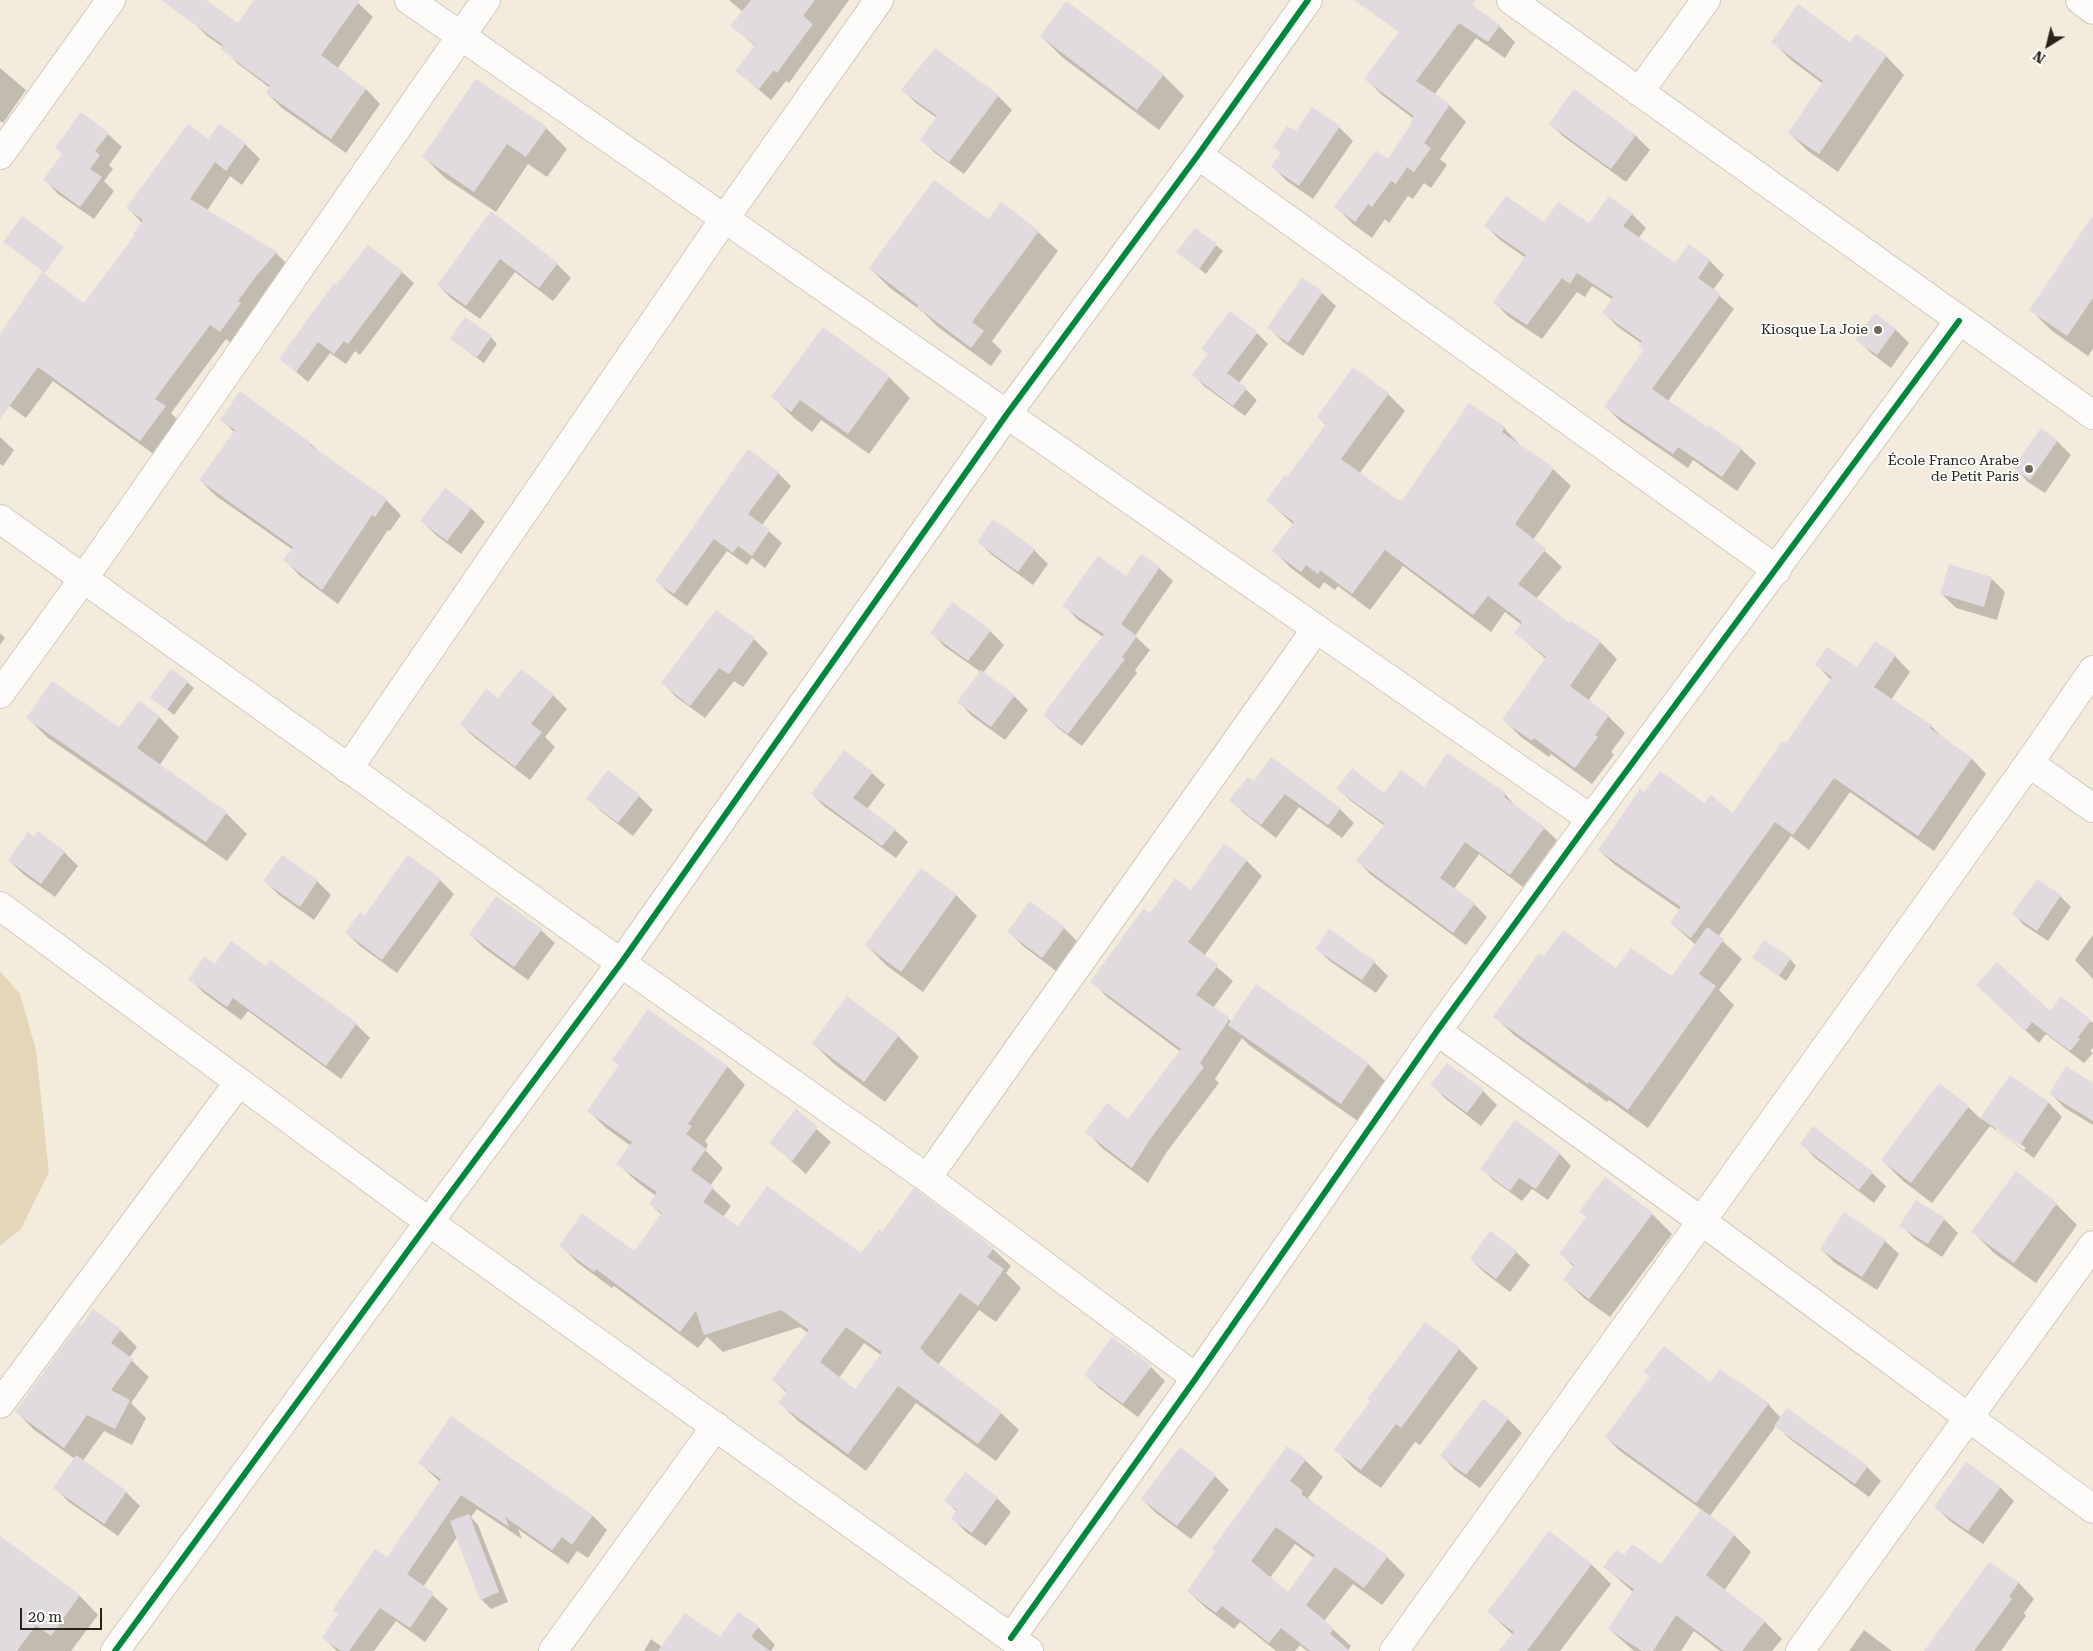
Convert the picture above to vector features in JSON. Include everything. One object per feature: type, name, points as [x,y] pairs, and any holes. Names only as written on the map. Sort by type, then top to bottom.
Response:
[{"type":"street","points":[[0,155],[111,0]]},
{"type":"street","points":[[409,0],[1591,818]]},
{"type":"street","points":[[0,694],[84,578],[486,0]]},
{"type":"street","points":[[348,768],[724,218],[879,0]]},
{"type":"street","points":[[115,1651],[621,963],[1007,414],[1198,155],[1308,0]]},
{"type":"street","points":[[1511,0],[2093,415]]},
{"type":"street","points":[[1639,92],[1706,0]]},
{"type":"street","points":[[2080,0],[2093,10]]},
{"type":"street","points":[[1198,155],[1777,570]]},
{"type":"street","points":[[0,906],[429,1222],[1020,1644],[1196,1378],[1437,1031],[1591,818],[1777,570],[1959,321]]},
{"type":"street","points":[[0,519],[621,963],[927,1178],[1196,1378]]},
{"type":"street","points":[[927,1178],[1316,629]]},
{"type":"street","points":[[1394,1651],[1700,1220],[2029,763],[2093,670]]},
{"type":"street","points":[[2029,763],[2093,808]]},
{"type":"street","points":[[1437,1031],[1700,1220],[2093,1509]]},
{"type":"street","points":[[0,1404],[239,1082]]},
{"type":"street","points":[[1800,1651],[2093,1245]]},
{"type":"street","points":[[553,1651],[716,1426]]},
{"type":"shaded area","points":[[0,971],[20,994],[36,1050],[49,1172],[21,1229],[0,1246]]},
{"type":"building","points":[[161,0],[206,0],[238,23],[254,0],[360,0],[321,55],[366,89],[331,139],[266,93],[270,86],[220,49],[223,45]]},
{"type":"building","points":[[751,0],[815,0],[803,16],[813,24],[777,73],[774,70],[759,89],[735,71],[755,45],[730,26]]},
{"type":"building","points":[[1354,0],[1476,0],[1472,5],[1500,25],[1488,42],[1459,23],[1416,81],[1450,104],[1424,143],[1431,148],[1414,172],[1407,167],[1396,184],[1391,181],[1372,207],[1368,204],[1355,222],[1334,207],[1376,150],[1388,159],[1412,123],[1410,122],[1414,116],[1364,79],[1399,32]]},
{"type":"building","points":[[1066,1],[1164,74],[1137,110],[1040,36]]},
{"type":"building","points":[[1798,4],[1850,42],[1856,34],[1887,55],[1819,154],[1788,133],[1823,81],[1771,42]]},
{"type":"building","points":[[935,48],[999,95],[949,162],[920,140],[937,116],[901,90]]},
{"type":"building","points":[[476,79],[547,127],[526,157],[507,144],[474,192],[422,157]]},
{"type":"building","points":[[1574,89],[1636,135],[1611,169],[1549,124]]},
{"type":"building","points":[[1312,107],[1340,126],[1299,186],[1271,167],[1281,152],[1273,147],[1287,126],[1296,131]]},
{"type":"building","points":[[81,112],[109,133],[95,151],[100,155],[90,169],[102,177],[80,207],[43,180],[62,154],[55,148]]},
{"type":"building","points":[[188,124],[208,139],[219,124],[246,143],[226,171],[215,162],[190,199],[277,252],[238,301],[241,303],[220,332],[210,325],[155,399],[166,406],[140,441],[38,367],[0,419],[0,334],[42,272],[84,303],[135,235],[133,234],[143,220],[126,208]]},
{"type":"building","points":[[934,180],[988,219],[1001,202],[1039,231],[972,322],[984,331],[971,348],[869,268]]},
{"type":"building","points":[[1506,196],[1544,222],[1558,202],[1589,223],[1609,196],[1633,213],[1623,226],[1675,263],[1689,244],[1710,260],[1698,278],[1721,294],[1652,389],[1707,427],[1708,425],[1742,448],[1722,477],[1678,447],[1673,454],[1604,407],[1644,349],[1638,345],[1642,341],[1602,313],[1613,297],[1577,273],[1570,284],[1562,278],[1527,325],[1493,303],[1526,255],[1484,226]]},
{"type":"building","points":[[491,211],[558,263],[539,288],[500,259],[466,306],[437,285]]},
{"type":"building","points":[[2093,215],[2093,298],[2067,336],[2029,310]]},
{"type":"building","points":[[22,216],[64,247],[45,273],[3,242]]},
{"type":"building","points":[[1195,228],[1217,244],[1199,269],[1176,252]]},
{"type":"building","points":[[368,245],[403,271],[348,344],[344,341],[334,354],[318,342],[296,372],[279,359],[334,283],[336,285]]},
{"type":"building","points":[[1302,277],[1323,292],[1288,343],[1267,328]]},
{"type":"building","points":[[1230,311],[1258,332],[1227,373],[1247,388],[1233,406],[1192,375],[1208,354],[1201,349]]},
{"type":"building","points":[[1875,313],[1896,329],[1877,355],[1855,340]]},
{"type":"building","points":[[465,317],[492,336],[477,357],[450,339]]},
{"type":"building","points":[[823,327],[890,376],[848,434],[800,400],[791,412],[771,397]]},
{"type":"building","points":[[1353,367],[1389,393],[1341,459],[1398,500],[1402,501],[1469,403],[1505,427],[1502,432],[1554,468],[1515,524],[1546,549],[1518,584],[1570,623],[1571,621],[1601,641],[1570,686],[1609,715],[1595,735],[1598,737],[1575,768],[1534,738],[1532,741],[1502,720],[1546,657],[1514,633],[1522,622],[1488,596],[1473,615],[1385,550],[1352,594],[1320,570],[1318,574],[1306,565],[1301,572],[1272,551],[1294,522],[1266,501],[1285,475],[1287,477],[1326,424],[1317,417]]},
{"type":"building","points":[[240,391],[311,443],[310,445],[387,499],[375,517],[372,515],[322,590],[283,560],[293,547],[199,480],[235,430],[220,420]]},
{"type":"building","points":[[2041,428],[2058,440],[2030,480],[2013,468]]},
{"type":"building","points":[[748,449],[779,472],[748,514],[770,530],[752,556],[738,546],[733,553],[714,539],[674,594],[655,581]]},
{"type":"building","points":[[445,488],[472,508],[447,541],[420,521]]},
{"type":"building","points":[[993,519],[1035,549],[1018,572],[977,542]]},
{"type":"building","points":[[1141,554],[1160,567],[1121,624],[1137,636],[1122,657],[1125,659],[1068,734],[1043,715],[1104,634],[1062,606],[1098,556],[1126,576]]},
{"type":"building","points":[[1949,564],[1992,577],[1984,607],[1940,594]]},
{"type":"building","points":[[952,602],[991,630],[968,661],[930,633]]},
{"type":"building","points":[[716,610],[755,638],[729,674],[719,668],[690,706],[661,683]]},
{"type":"building","points":[[1875,641],[1896,655],[1874,687],[1932,725],[1930,728],[1972,758],[1918,836],[1834,778],[1793,835],[1775,822],[1691,938],[1670,923],[1681,907],[1598,850],[1640,789],[1644,792],[1660,771],[1704,803],[1711,795],[1733,813],[1782,741],[1786,743],[1832,677],[1815,665],[1827,647],[1857,667]]},
{"type":"building","points":[[171,669],[188,681],[167,710],[150,697]]},
{"type":"building","points":[[521,669],[554,694],[531,724],[542,732],[515,767],[460,724],[486,689],[498,698]]},
{"type":"building","points":[[981,670],[1015,695],[991,727],[957,702]]},
{"type":"building","points":[[52,681],[119,727],[139,701],[160,716],[137,748],[227,812],[206,842],[26,718]]},
{"type":"building","points":[[844,750],[873,772],[853,798],[896,829],[882,846],[811,794]]},
{"type":"building","points":[[1447,753],[1506,793],[1504,797],[1545,827],[1510,875],[1465,842],[1440,878],[1475,903],[1453,933],[1356,861],[1385,824],[1336,789],[1352,768],[1384,793],[1401,770],[1424,787]]},
{"type":"building","points":[[1271,757],[1341,808],[1328,825],[1285,794],[1261,825],[1229,800],[1248,777],[1254,781]]},
{"type":"building","points":[[608,770],[640,795],[618,823],[586,799]]},
{"type":"building","points":[[38,831],[65,851],[41,884],[8,860],[28,832],[34,837]]},
{"type":"building","points":[[1224,844],[1247,860],[1188,942],[1218,965],[1196,995],[1230,1018],[1200,1063],[1204,1067],[1151,1138],[1132,1168],[1085,1132],[1107,1103],[1128,1119],[1181,1049],[1090,982],[1143,909],[1150,913],[1175,878],[1191,890]]},
{"type":"building","points":[[282,855],[318,880],[300,907],[263,881]]},
{"type":"building","points":[[408,855],[441,879],[382,960],[345,932],[360,912],[364,916]]},
{"type":"building","points":[[921,868],[957,894],[901,972],[865,945]]},
{"type":"building","points":[[2037,879],[2061,895],[2037,931],[2012,914]]},
{"type":"building","points":[[496,896],[542,929],[514,967],[469,934]]},
{"type":"building","points":[[1030,901],[1065,927],[1042,958],[1007,932]]},
{"type":"building","points":[[1707,927],[1724,939],[1699,974],[1716,986],[1628,1110],[1493,1017],[1538,954],[1544,956],[1563,930],[1616,968],[1631,948],[1672,976]]},
{"type":"building","points":[[1329,929],[1375,961],[1362,980],[1315,949]]},
{"type":"building","points":[[1764,940],[1791,958],[1779,976],[1752,958]]},
{"type":"building","points":[[231,941],[266,966],[270,960],[357,1023],[326,1066],[233,998],[227,1007],[188,979],[204,957],[215,964]]},
{"type":"building","points":[[1997,962],[2050,1011],[2061,996],[2091,1020],[2078,1037],[2080,1039],[2070,1051],[2032,1022],[2025,1031],[1976,985]]},
{"type":"building","points":[[1256,984],[1369,1063],[1341,1104],[1228,1025]]},
{"type":"building","points":[[847,996],[899,1035],[864,1082],[812,1043]]},
{"type":"building","points":[[648,1009],[728,1066],[688,1124],[692,1126],[686,1134],[706,1149],[691,1170],[714,1187],[703,1202],[738,1226],[767,1186],[861,1253],[879,1229],[882,1232],[914,1188],[994,1248],[987,1257],[1004,1269],[978,1306],[960,1293],[920,1348],[1002,1412],[978,1444],[898,1386],[848,1454],[778,1403],[787,1391],[772,1379],[809,1330],[781,1310],[704,1335],[696,1311],[680,1332],[596,1269],[594,1272],[559,1246],[582,1213],[634,1251],[662,1213],[649,1204],[657,1192],[616,1164],[632,1142],[587,1111],[619,1065],[612,1060]],"holes":[[[846,1327],[882,1352],[855,1389],[820,1362]]]},
{"type":"building","points":[[1447,1063],[1484,1090],[1467,1113],[1430,1085]]},
{"type":"building","points":[[2066,1066],[2093,1083],[2093,1121],[2049,1094]]},
{"type":"building","points":[[2010,1075],[2049,1102],[2020,1145],[1980,1118]]},
{"type":"building","points":[[1939,1083],[1969,1106],[1911,1183],[1881,1160]]},
{"type":"building","points":[[796,1109],[818,1127],[792,1161],[769,1143]]},
{"type":"building","points":[[1515,1120],[1560,1153],[1536,1189],[1519,1178],[1510,1191],[1480,1169]]},
{"type":"building","points":[[1813,1126],[1873,1172],[1859,1190],[1800,1144]]},
{"type":"building","points":[[2016,1171],[2057,1203],[2014,1263],[1971,1232]]},
{"type":"building","points":[[1605,1177],[1653,1213],[1589,1299],[1563,1280],[1574,1265],[1559,1254],[1586,1217],[1579,1212]]},
{"type":"building","points":[[1916,1200],[1945,1218],[1928,1244],[1899,1226]]},
{"type":"building","points":[[1844,1212],[1886,1240],[1862,1277],[1820,1249]]},
{"type":"building","points":[[1490,1231],[1517,1251],[1496,1279],[1470,1259]]},
{"type":"building","points":[[93,1309],[121,1329],[111,1343],[133,1359],[111,1390],[130,1400],[115,1429],[87,1415],[64,1448],[15,1412],[79,1324],[81,1326]]},
{"type":"building","points":[[1425,1322],[1460,1348],[1401,1428],[1396,1424],[1361,1470],[1334,1450],[1370,1402],[1367,1399]]},
{"type":"building","points":[[1112,1337],[1152,1366],[1123,1404],[1084,1375]]},
{"type":"building","points":[[1664,1346],[1710,1382],[1720,1369],[1769,1403],[1696,1503],[1605,1437],[1650,1376],[1644,1372]]},
{"type":"building","points":[[1483,1399],[1509,1418],[1466,1475],[1440,1456]]},
{"type":"building","points":[[1787,1408],[1868,1466],[1855,1484],[1774,1426]]},
{"type":"building","points":[[451,1416],[593,1515],[572,1545],[562,1537],[552,1550],[505,1517],[509,1527],[461,1495],[407,1574],[434,1593],[410,1628],[380,1608],[349,1651],[341,1651],[322,1638],[338,1614],[332,1611],[375,1549],[387,1557],[441,1479],[418,1463]]},
{"type":"building","points":[[1287,1446],[1306,1459],[1290,1481],[1303,1491],[1301,1494],[1388,1556],[1364,1588],[1335,1567],[1306,1605],[1334,1628],[1330,1634],[1350,1651],[1310,1651],[1281,1628],[1269,1643],[1222,1606],[1216,1613],[1187,1591],[1215,1551],[1212,1549]],"holes":[[[1276,1527],[1315,1555],[1288,1592],[1251,1561]]]},
{"type":"building","points":[[1180,1447],[1216,1475],[1177,1526],[1141,1499]]},
{"type":"building","points":[[76,1455],[127,1491],[104,1524],[53,1488]]},
{"type":"building","points":[[1966,1462],[2001,1487],[1968,1531],[1934,1507]]},
{"type":"building","points":[[965,1472],[998,1497],[972,1533],[951,1519],[957,1510],[944,1501]]},
{"type":"building","points":[[1701,1509],[1735,1534],[1706,1575],[1765,1621],[1742,1651],[1724,1651],[1676,1615],[1653,1651],[1642,1651],[1608,1629],[1634,1589],[1603,1567],[1616,1550],[1624,1555],[1632,1544],[1661,1564]]},
{"type":"building","points":[[469,1514],[499,1592],[480,1600],[450,1521]]},
{"type":"building","points":[[1549,1531],[1592,1564],[1527,1651],[1499,1651],[1514,1632],[1487,1612]]},
{"type":"building","points":[[0,1536],[80,1595],[51,1636],[36,1625],[17,1651],[0,1651]]},
{"type":"building","points":[[1989,1562],[2019,1582],[2009,1597],[2012,1599],[1974,1651],[1924,1651]]},
{"type":"building","points":[[738,1612],[759,1626],[751,1637],[770,1651],[658,1651],[685,1613],[720,1637]]},
{"type":"cycle path","points":[[115,1651],[621,963],[1007,414],[1198,155],[1308,0]]},
{"type":"cycle path","points":[[1011,1638],[1196,1378],[1437,1031],[1591,819],[1959,321]]},
{"type":"place","name":"Kiosque La Joie","points":[[1878,330]]},
{"type":"place","name":"École Franco Arabe de Petit Paris","points":[[2029,469]]}]
